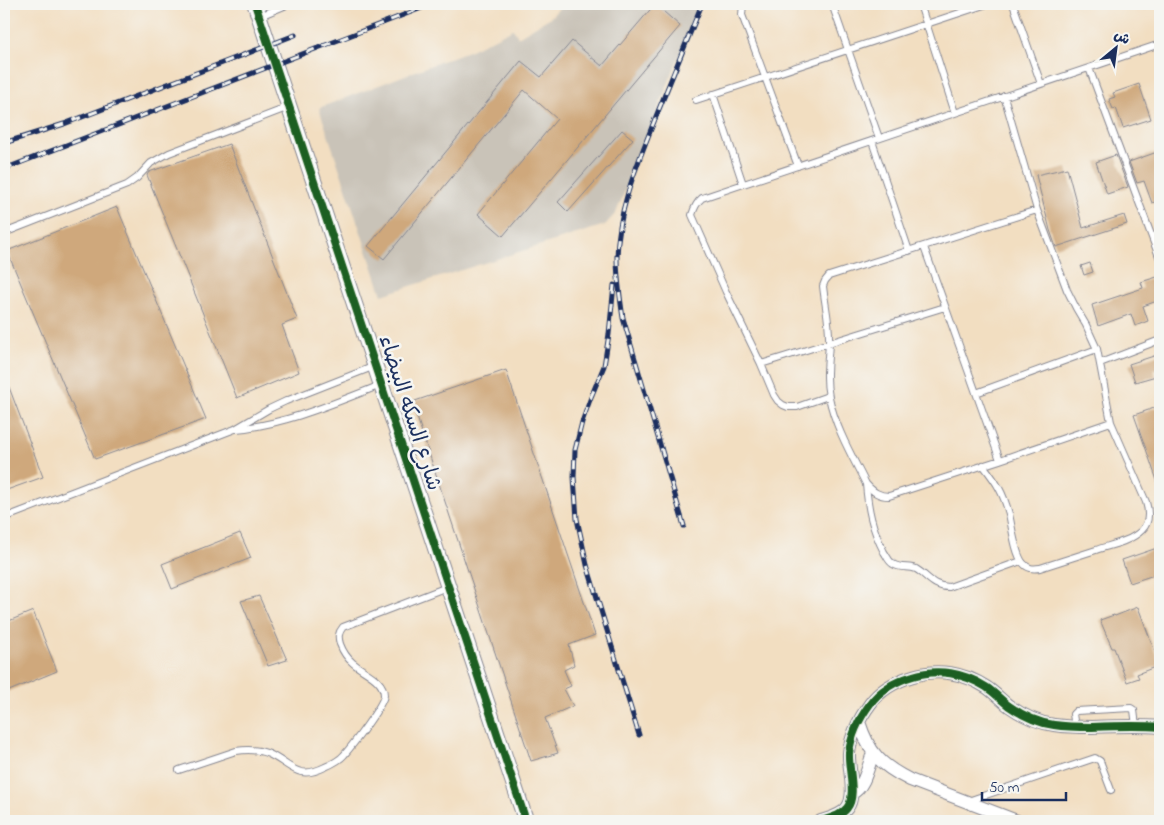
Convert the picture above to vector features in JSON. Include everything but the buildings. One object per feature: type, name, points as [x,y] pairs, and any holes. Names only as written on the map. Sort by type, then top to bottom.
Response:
[{"type":"street","points":[[246,4],[258,10]]},
{"type":"street","name":"شارع السكه البيضاء","points":[[258,10],[274,64],[290,107],[526,821]]},
{"type":"street","points":[[820,821],[841,814],[851,802],[849,755],[851,741],[858,722],[870,703],[892,684],[919,674],[948,672],[962,676],[988,688],[1011,708],[1039,721],[1054,725],[1075,727],[1160,727]]},
{"type":"street","points":[[858,722],[873,753],[896,773],[1017,821]]},
{"type":"street","points":[[852,793],[862,783],[873,753]]},
{"type":"lane","points":[[258,10],[288,4]]},
{"type":"lane","points":[[743,4],[742,14],[798,166]]},
{"type":"lane","points":[[832,4],[848,50],[909,251]]},
{"type":"lane","points":[[920,4],[955,112]]},
{"type":"lane","points":[[696,100],[987,4]]},
{"type":"lane","points":[[1013,4],[1041,84]]},
{"type":"lane","points":[[828,396],[798,408],[788,407],[778,401],[692,215],[693,208],[697,203],[702,198],[1160,44]]},
{"type":"lane","points":[[1089,68],[1160,259]]},
{"type":"lane","points":[[713,94],[743,184]]},
{"type":"lane","points":[[984,465],[1002,492],[1021,561],[1028,568],[1040,568],[1123,541],[1141,531],[1146,525],[1148,509],[1111,422],[1097,349],[1067,290],[1037,210],[1004,96]]},
{"type":"lane","points":[[4,233],[127,185],[137,178],[151,163],[162,156],[290,107]]},
{"type":"lane","points":[[1037,210],[829,276],[823,286],[828,317],[828,396],[832,411],[866,484],[870,490],[882,496],[889,496],[1111,422]]},
{"type":"lane","points":[[924,247],[1000,460]]},
{"type":"lane","points":[[761,364],[946,308]]},
{"type":"lane","points":[[1100,363],[1160,340]]},
{"type":"lane","points":[[976,394],[1097,349]]},
{"type":"lane","points":[[4,518],[235,429],[286,401],[375,366]]},
{"type":"lane","points":[[235,429],[251,428],[282,421],[381,385]]},
{"type":"lane","points":[[866,484],[867,505],[873,526],[889,561],[894,565],[913,568],[939,586],[949,587],[1021,561]]},
{"type":"lane","points":[[179,770],[236,750],[249,749],[269,754],[290,768],[304,773],[317,771],[337,761],[348,751],[381,704],[384,695],[379,682],[356,666],[345,654],[338,638],[339,632],[343,627],[448,587]]},
{"type":"lane","points":[[1075,727],[1074,714],[1076,711],[1131,708],[1134,710],[1136,726]]},
{"type":"lane","points":[[966,801],[1095,758],[1100,761],[1111,790]]},
{"type":"shaded area","points":[[563,4],[700,4],[616,213],[605,225],[382,295],[319,108],[471,50],[513,29],[518,37],[551,17]]},
{"type":"railway","points":[[4,169],[432,4]]},
{"type":"railway","points":[[684,526],[623,318],[617,257],[621,220],[631,184],[643,149],[702,4]]},
{"type":"railway","points":[[4,143],[64,124],[295,35]]},
{"type":"railway","points":[[614,285],[604,366],[582,422],[575,450],[574,477],[577,519],[587,565],[639,735]]},
{"type":"cycle path","points":[[255,4],[526,821]]},
{"type":"cycle path","points":[[821,821],[842,813],[850,803],[852,789],[849,753],[856,727],[862,715],[874,699],[884,690],[895,683],[913,676],[941,672],[969,678],[989,689],[1019,712],[1048,724],[1078,727],[1160,727]]}]
